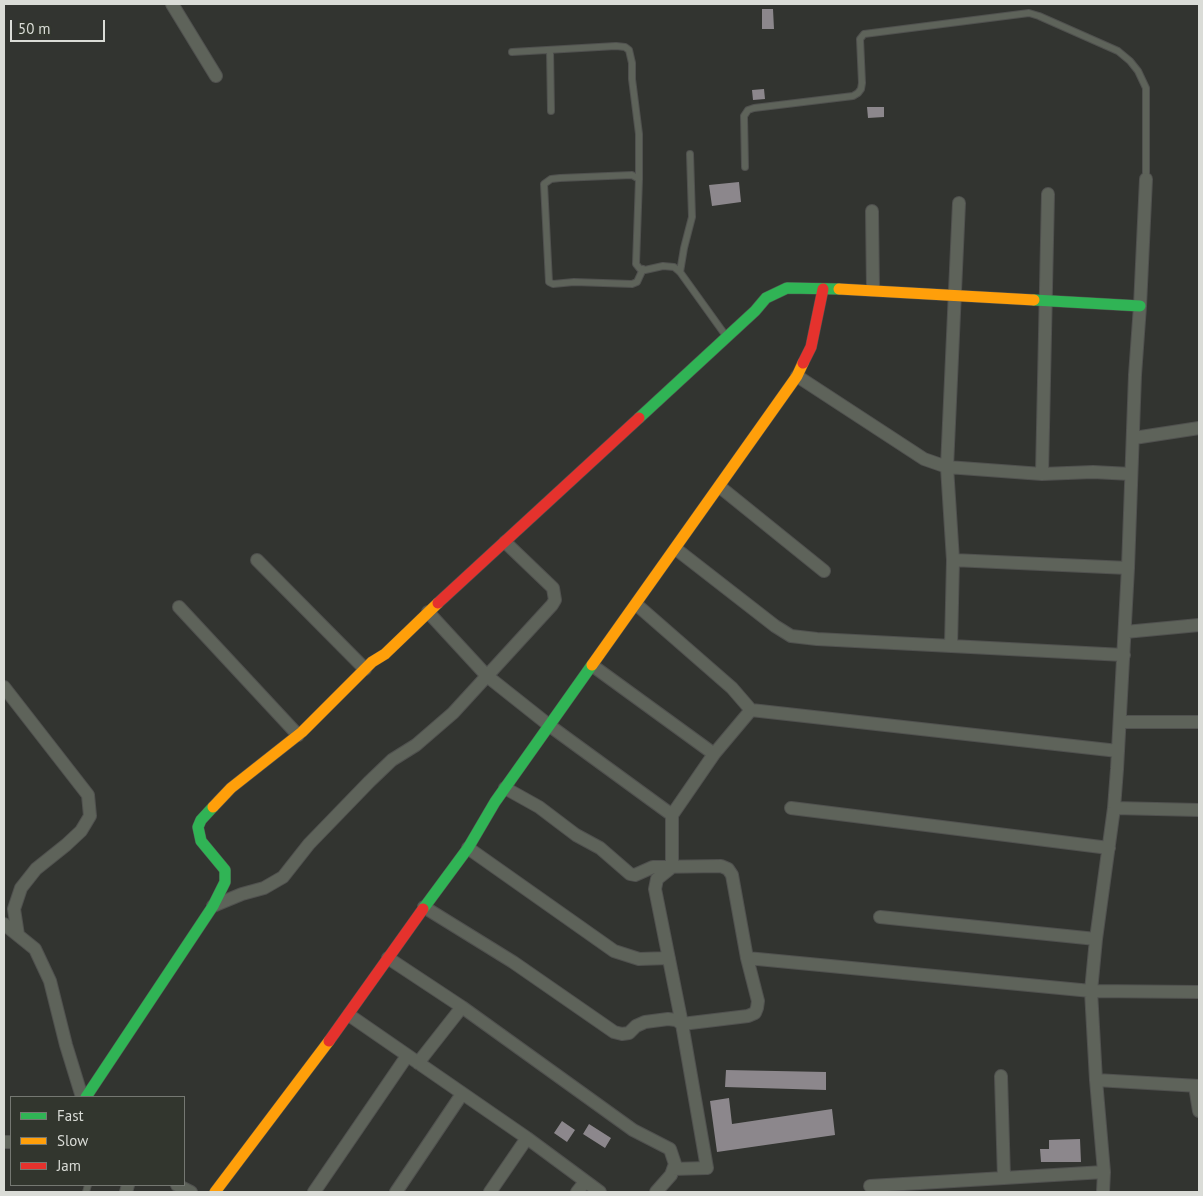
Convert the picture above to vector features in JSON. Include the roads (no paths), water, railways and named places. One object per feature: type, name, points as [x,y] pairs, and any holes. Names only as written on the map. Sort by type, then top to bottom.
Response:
[{"type":"street","points":[[172,4],[216,76]]},
{"type":"street","points":[[1104,1192],[1091,991],[1096,939],[1114,808],[1120,722],[1134,438],[1135,375],[1146,179]]},
{"type":"street","points":[[1042,474],[1048,194]]},
{"type":"street","points":[[951,646],[953,560],[947,467],[959,203]]},
{"type":"street","points":[[872,211],[873,290]]},
{"type":"street","points":[[87,1096],[213,906],[225,882],[225,870],[201,841],[198,827],[201,820],[231,788],[298,735],[365,669],[395,645],[428,612],[755,311],[766,298],[787,288],[873,290],[1140,306]]},
{"type":"street","points":[[214,1192],[349,1015],[424,907],[468,848],[505,788],[637,605],[797,376],[811,347],[823,289]]},
{"type":"street","points":[[797,376],[924,459],[947,467],[1042,474],[1093,472],[1131,474]]},
{"type":"street","points":[[1134,438],[1199,428]]},
{"type":"street","points":[[720,486],[824,571]]},
{"type":"street","points":[[213,906],[242,894],[264,888],[282,877],[309,844],[369,782],[392,760],[416,746],[452,713],[555,600],[553,588],[505,542]]},
{"type":"street","points":[[676,549],[774,626],[791,636],[817,639],[1124,655]]},
{"type":"street","points":[[257,560],[365,669]]},
{"type":"street","points":[[953,560],[1128,568]]},
{"type":"street","points":[[637,605],[732,688],[751,710],[1118,751]]},
{"type":"street","points":[[178,607],[298,735]]},
{"type":"street","points":[[428,612],[487,676],[550,726],[672,815]]},
{"type":"street","points":[[1125,632],[1199,625]]},
{"type":"street","points":[[593,666],[714,754]]},
{"type":"street","points":[[4,687],[88,795],[90,816],[80,831],[36,869],[20,888],[14,908],[18,935]]},
{"type":"street","points":[[672,867],[672,815],[714,754],[751,710]]},
{"type":"street","points":[[1120,722],[1199,722]]},
{"type":"street","points":[[424,907],[513,962],[614,1032],[629,1033],[636,1026],[645,1022],[668,1019],[676,1020],[682,1024],[748,1016],[755,1013],[758,1001],[747,958],[732,875],[728,869],[721,866],[653,866],[635,875],[630,874],[600,848],[576,835],[539,807],[505,788]]},
{"type":"street","points":[[790,808],[1108,848]]},
{"type":"street","points":[[1114,808],[1199,810]]},
{"type":"street","points":[[468,848],[614,951],[638,959],[670,958]]},
{"type":"street","points":[[672,867],[657,879],[655,889],[670,958],[708,1168],[673,1169]]},
{"type":"street","points":[[880,917],[1096,939]]},
{"type":"street","points":[[4,924],[35,949],[50,981],[66,1045],[82,1096]]},
{"type":"street","points":[[388,958],[462,1007],[633,1130],[670,1149],[675,1164],[671,1175],[656,1192]]},
{"type":"street","points":[[747,958],[1091,991],[1199,992]]},
{"type":"street","points":[[418,1063],[462,1007]]},
{"type":"street","points":[[349,1015],[528,1138],[581,1187],[600,1192]]},
{"type":"street","points":[[314,1192],[407,1056]]},
{"type":"street","points":[[1001,1076],[1004,1178]]},
{"type":"street","points":[[1096,1080],[1197,1086],[1199,1111]]},
{"type":"street","points":[[396,1192],[462,1094]]},
{"type":"street","points":[[490,1192],[528,1138]]},
{"type":"street","points":[[870,1186],[1104,1172]]},
{"type":"street","points":[[179,1186],[191,1192]]},
{"type":"lane","points":[[745,167],[744,116],[748,110],[853,96],[858,93],[862,83],[860,39],[864,34],[1029,13],[1118,51],[1138,71],[1146,88],[1146,179]]},
{"type":"lane","points":[[512,52],[616,46],[625,47],[628,50],[632,63],[639,134],[636,264],[643,269],[674,267],[680,272],[726,337]]},
{"type":"lane","points":[[550,50],[551,111]]},
{"type":"lane","points":[[680,272],[692,217],[690,154]]},
{"type":"lane","points":[[639,179],[632,175],[560,178],[552,179],[544,184],[549,282],[553,284],[574,282],[632,284],[637,282],[643,269]]}]
